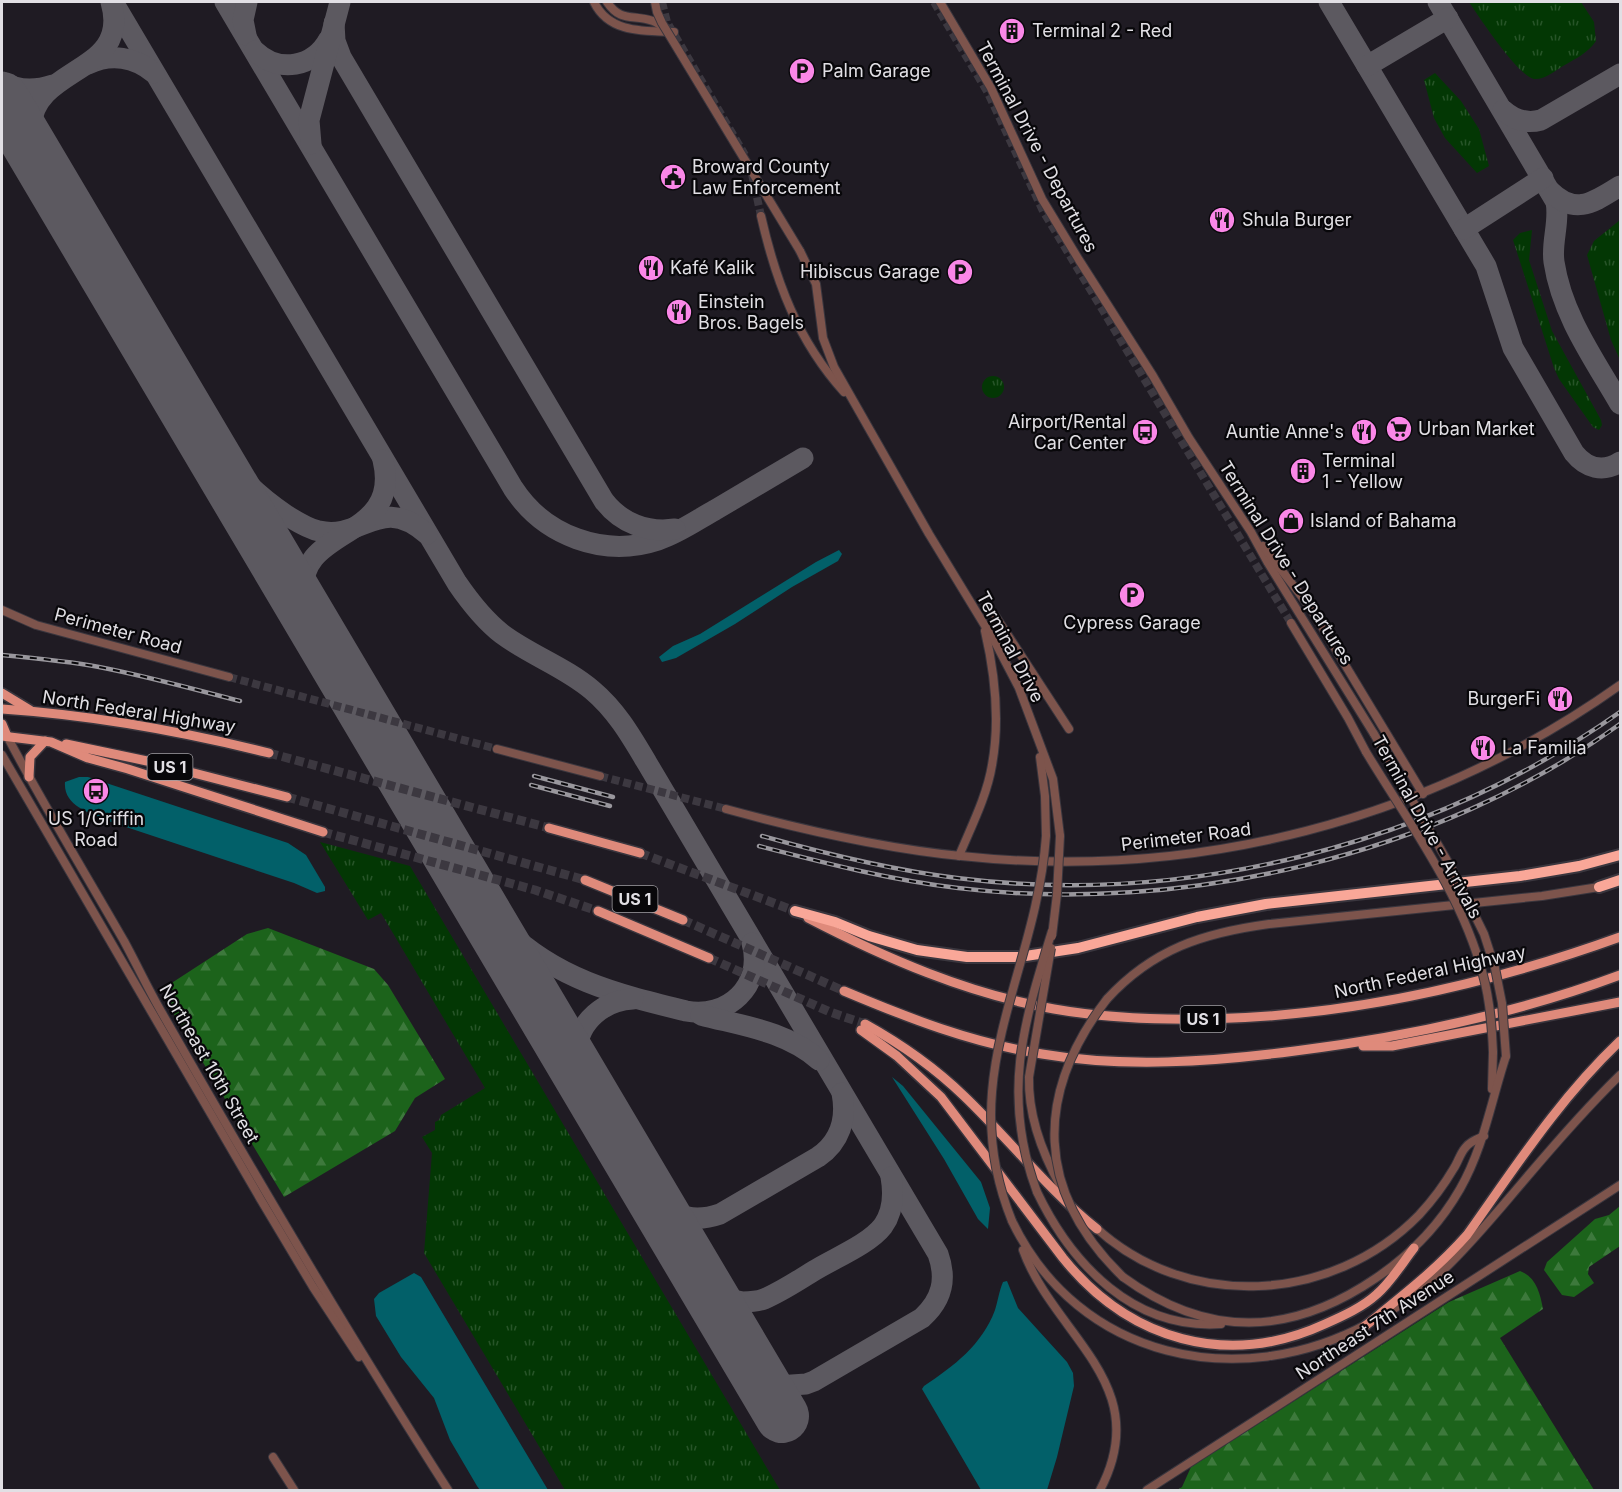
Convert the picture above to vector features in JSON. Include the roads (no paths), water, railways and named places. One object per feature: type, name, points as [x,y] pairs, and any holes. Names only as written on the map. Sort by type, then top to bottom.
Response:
[{"type":"highway","points":[[795,911],[917,950],[967,957],[1019,957],[1078,948],[1197,917],[1266,904],[1521,876],[1579,866],[1620,855]]},
{"type":"highway","points":[[1599,887],[1620,882]]},
{"type":"main road","points":[[2,693],[32,711]]},
{"type":"main road","name":"North Federal Highway","points":[[2,709],[159,728],[270,753]]},
{"type":"main road","points":[[2,724],[4,736]]},
{"type":"main road","name":"US 1","points":[[4,736],[147,761],[287,797]]},
{"type":"main road","points":[[29,777],[30,757],[48,742],[88,758],[117,765],[322,832]]},
{"type":"main road","points":[[549,828],[640,853]]},
{"type":"main road","name":"US 1","points":[[585,880],[683,920]]},
{"type":"main road","points":[[598,911],[709,958]]},
{"type":"main road","name":"North Federal Highway","points":[[795,911],[831,930],[912,966],[978,991],[1053,1009],[1108,1016],[1166,1019],[1285,1016],[1400,999],[1503,975],[1620,937]]},
{"type":"main road","name":"US 1","points":[[844,991],[963,1037],[1030,1052],[1078,1059],[1137,1062],[1196,1060],[1331,1047],[1377,1040],[1470,1021],[1620,975]]},
{"type":"main road","points":[[1331,1047],[1392,1046],[1620,1002]]},
{"type":"main road","points":[[1097,1229],[1068,1204],[977,1108],[945,1078],[896,1042],[863,1027],[941,1097],[1063,1258],[1085,1283],[1111,1306],[1130,1318],[1164,1333],[1197,1342],[1226,1344],[1252,1344],[1300,1334],[1334,1320],[1378,1294],[1414,1248]]},
{"type":"main road","points":[[1365,1326],[1424,1279],[1452,1252],[1550,1117],[1586,1075],[1620,1041]]},
{"type":"street","points":[[594,2],[598,11],[615,25],[636,31],[674,32],[652,21],[624,17],[614,11],[607,2]]},
{"type":"street","points":[[655,2],[659,18],[800,251],[816,284],[821,329],[827,353],[853,402]]},
{"type":"street","name":"Terminal Drive - Departures","points":[[940,2],[991,88],[1046,205],[1189,438],[1251,532],[1396,771],[1464,891],[1484,934],[1495,968],[1503,1011],[1506,1056],[1492,1097]]},
{"type":"street","points":[[761,216],[774,268],[790,311],[827,373],[853,402]]},
{"type":"street","name":"Terminal Drive","points":[[853,402],[1019,688],[1053,779],[1060,836],[1057,894],[1052,931]]},
{"type":"street","points":[[1251,532],[1312,610],[1423,794]]},
{"type":"street","name":"Perimeter Road","points":[[2,610],[36,625],[229,677]]},
{"type":"street","points":[[996,617],[1069,729]]},
{"type":"street","name":"Terminal Drive - Arrivals","points":[[1291,623],[1460,910],[1484,980],[1491,1020],[1492,1097]]},
{"type":"street","points":[[959,856],[986,787],[995,744],[993,666],[983,624]]},
{"type":"street","name":"Perimeter Road","points":[[726,809],[855,841],[959,856],[1062,862],[1122,861],[1182,856],[1253,845],[1322,828],[1373,813],[1423,794],[1517,750],[1620,686]]},
{"type":"street","name":"Northeast 10th Street","points":[[4,736],[278,1212],[391,1402],[448,1491]]},
{"type":"street","points":[[1036,738],[1044,781],[1046,836],[1038,898],[1003,1024],[992,1078],[990,1118],[992,1155],[1000,1190],[1011,1221],[1030,1254],[1050,1280],[1082,1309],[1130,1338],[1171,1353],[1227,1360],[1270,1356],[1318,1345],[1365,1326],[1398,1307],[1443,1270],[1485,1226],[1581,1114],[1620,1075]]},
{"type":"street","points":[[497,749],[600,776]]},
{"type":"street","name":"Northeast 10th Street","points":[[2,755],[261,1200],[345,1336],[391,1402]]},
{"type":"street","points":[[1238,1322],[1181,1309],[1156,1298],[1123,1277],[1094,1247],[1071,1209],[1058,1173],[1055,1132],[1057,1104],[1069,1062],[1081,1036],[1107,999],[1136,971],[1158,956],[1192,941],[1227,931],[1299,921],[1542,896],[1599,887]]},
{"type":"street","points":[[1052,931],[1029,1077],[1033,1120],[1044,1154],[1072,1203],[1097,1229],[1153,1265],[1188,1278],[1226,1285],[1260,1287],[1309,1279],[1358,1261],[1395,1236],[1417,1217],[1437,1195],[1465,1148],[1473,1140],[1484,1136]]},
{"type":"street","points":[[1052,931],[1024,1032],[1018,1079],[1018,1111],[1022,1143],[1037,1192],[1051,1220],[1071,1250],[1092,1273],[1113,1290],[1148,1310],[1177,1321],[1204,1325],[1279,1320],[1317,1311],[1347,1297],[1393,1266],[1414,1248],[1442,1215],[1458,1191],[1484,1136],[1492,1097]]},
{"type":"street","points":[[174,1052],[182,1047]]},
{"type":"street","name":"Northeast 7th Avenue","points":[[1147,1491],[1620,1185]]},
{"type":"street","points":[[261,1200],[273,1211],[278,1212]]},
{"type":"street","points":[[1018,1234],[1036,1276],[1095,1363],[1109,1391],[1115,1413],[1116,1436],[1110,1468],[1100,1491]]},
{"type":"street","points":[[273,1457],[294,1491]]},
{"type":"water","points":[[839,550],[842,554],[838,561],[676,658],[662,662],[659,657],[673,646],[700,634]]},
{"type":"water","points":[[79,777],[88,777],[288,843],[306,855],[325,887],[325,891],[317,893],[294,883],[91,814],[72,802],[65,790],[65,782]]},
{"type":"water","points":[[892,1077],[903,1086],[981,1182],[990,1208],[988,1229],[978,1219],[944,1159]]},
{"type":"water","points":[[414,1273],[421,1277],[548,1490],[480,1490],[477,1486],[450,1440],[434,1398],[401,1357],[376,1316],[374,1299],[379,1293]]},
{"type":"water","points":[[1007,1281],[1018,1308],[1067,1362],[1073,1373],[1074,1386],[1047,1490],[981,1490],[922,1389],[966,1354],[983,1334],[995,1310],[1003,1282]]},
{"type":"tunnel","points":[[662,2],[667,22],[745,155]]},
{"type":"tunnel","points":[[934,2],[988,93],[1043,211],[1291,623]]},
{"type":"tunnel","points":[[752,174],[761,216]]},
{"type":"tunnel","points":[[229,677],[497,749]]},
{"type":"tunnel","points":[[269,753],[549,828]]},
{"type":"tunnel","points":[[600,776],[726,809]]},
{"type":"tunnel","points":[[287,797],[585,880]]},
{"type":"tunnel","points":[[323,832],[535,890],[598,911]]},
{"type":"tunnel","points":[[640,853],[795,911]]},
{"type":"tunnel","points":[[683,920],[844,991]]},
{"type":"tunnel","points":[[709,958],[830,1012],[865,1024]]},
{"type":"railway","points":[[2,655],[99,667],[240,701]]},
{"type":"railway","points":[[762,836],[858,861],[957,878],[1044,885],[1131,883],[1218,873],[1304,856],[1388,831],[1469,798],[1547,759],[1620,712]]},
{"type":"railway","points":[[759,846],[883,876],[958,888],[1043,894],[1130,892],[1217,883],[1304,866],[1389,841],[1471,809],[1548,770],[1620,724]]},
{"type":"railway","points":[[534,776],[613,797]]},
{"type":"railway","points":[[531,785],[610,806]]},
{"type":"place","name":"Terminal 2 - Red","points":[[1012,31]]},
{"type":"place","name":"Palm Garage","points":[[802,71]]},
{"type":"place","name":"Broward County Law Enforcement","points":[[673,177]]},
{"type":"place","name":"Shula Burger","points":[[1222,220]]},
{"type":"place","name":"Kafé Kalik","points":[[651,268]]},
{"type":"place","name":"Hibiscus Garage","points":[[960,272]]},
{"type":"place","name":"Einstein Bros. Bagels","points":[[679,312]]},
{"type":"place","name":"Urban Market","points":[[1399,429]]},
{"type":"place","name":"Airport/Rental Car Center","points":[[1145,432]]},
{"type":"place","name":"Auntie Anne's","points":[[1364,432]]},
{"type":"place","name":"Terminal 1 - Yellow","points":[[1303,471]]},
{"type":"place","name":"Island of Bahama","points":[[1291,521]]},
{"type":"place","name":"Cypress Garage","points":[[1132,595]]},
{"type":"place","name":"BurgerFi","points":[[1560,699]]},
{"type":"place","name":"La Familia","points":[[1483,748]]},
{"type":"place","name":"US 1/Griffin Road","points":[[96,791]]}]
